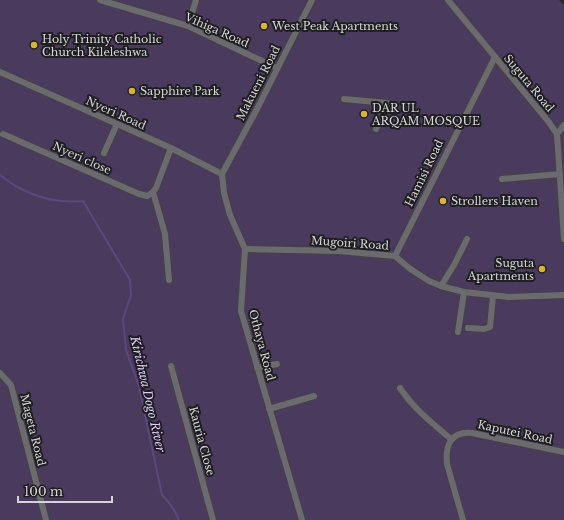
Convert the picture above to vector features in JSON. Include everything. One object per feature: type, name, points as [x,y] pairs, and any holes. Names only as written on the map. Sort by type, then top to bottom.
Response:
[{"type":"street","name":"Vihiga Road","points":[[100,0],[188,26],[277,68]]},
{"type":"street","points":[[188,26],[196,0]]},
{"type":"street","name":"Makueni Road","points":[[222,174],[257,109],[312,0]]},
{"type":"street","name":"Suguta Road","points":[[448,0],[548,121],[561,141],[560,174],[564,239]]},
{"type":"street","name":"Hamisi Road","points":[[395,256],[495,58]]},
{"type":"street","name":"Nyeri Road","points":[[0,72],[171,148],[222,174]]},
{"type":"street","points":[[344,99],[387,103],[376,129]]},
{"type":"street","points":[[104,153],[117,124]]},
{"type":"street","points":[[557,134],[564,125]]},
{"type":"street","name":"Nyeri close","points":[[2,134],[139,194],[147,196],[153,192]]},
{"type":"street","points":[[169,280],[165,234],[153,192],[156,188],[171,148]]},
{"type":"street","name":"Othaya Road","points":[[222,174],[224,193],[230,214],[245,249],[241,310],[302,520]]},
{"type":"street","points":[[502,179],[560,174]]},
{"type":"street","points":[[441,286],[454,265],[467,239]]},
{"type":"street","name":"Mugoiri Road","points":[[245,249],[332,251],[395,256],[416,273],[441,286],[464,292],[509,298],[564,295]]},
{"type":"street","points":[[458,332],[464,292]]},
{"type":"street","points":[[468,328],[484,329],[490,326],[493,296]]},
{"type":"street","points":[[257,368],[277,364]]},
{"type":"street","name":"Kauria Close","points":[[171,366],[213,520]]},
{"type":"street","name":"Mageta Road","points":[[0,372],[11,385],[46,520]]},
{"type":"street","points":[[400,388],[421,414],[451,439],[447,448],[447,464],[463,520]]},
{"type":"street","points":[[269,409],[314,396]]},
{"type":"street","name":"Kaputei Road","points":[[451,439],[466,432],[564,452]]},
{"type":"shaded area","points":[[0,0],[559,0],[564,5],[564,520],[0,520]]},
{"type":"waterway","name":"Kirichwa Dogo River","points":[[0,175],[18,188],[39,196],[61,201],[83,201],[130,280],[131,295],[123,319],[126,350],[139,386],[162,495],[172,507],[179,520]]},
{"type":"place","name":"West Peak Apartments","points":[[264,26]]},
{"type":"place","name":"Holy Trinity Catholic Church Kileleshwa","points":[[34,45]]},
{"type":"place","name":"Sapphire Park","points":[[132,91]]},
{"type":"place","name":"DAR UL ARQAM MOSQUE","points":[[364,114]]},
{"type":"place","name":"Strollers Haven","points":[[443,201]]},
{"type":"place","name":"Suguta Apartments","points":[[542,269]]}]
